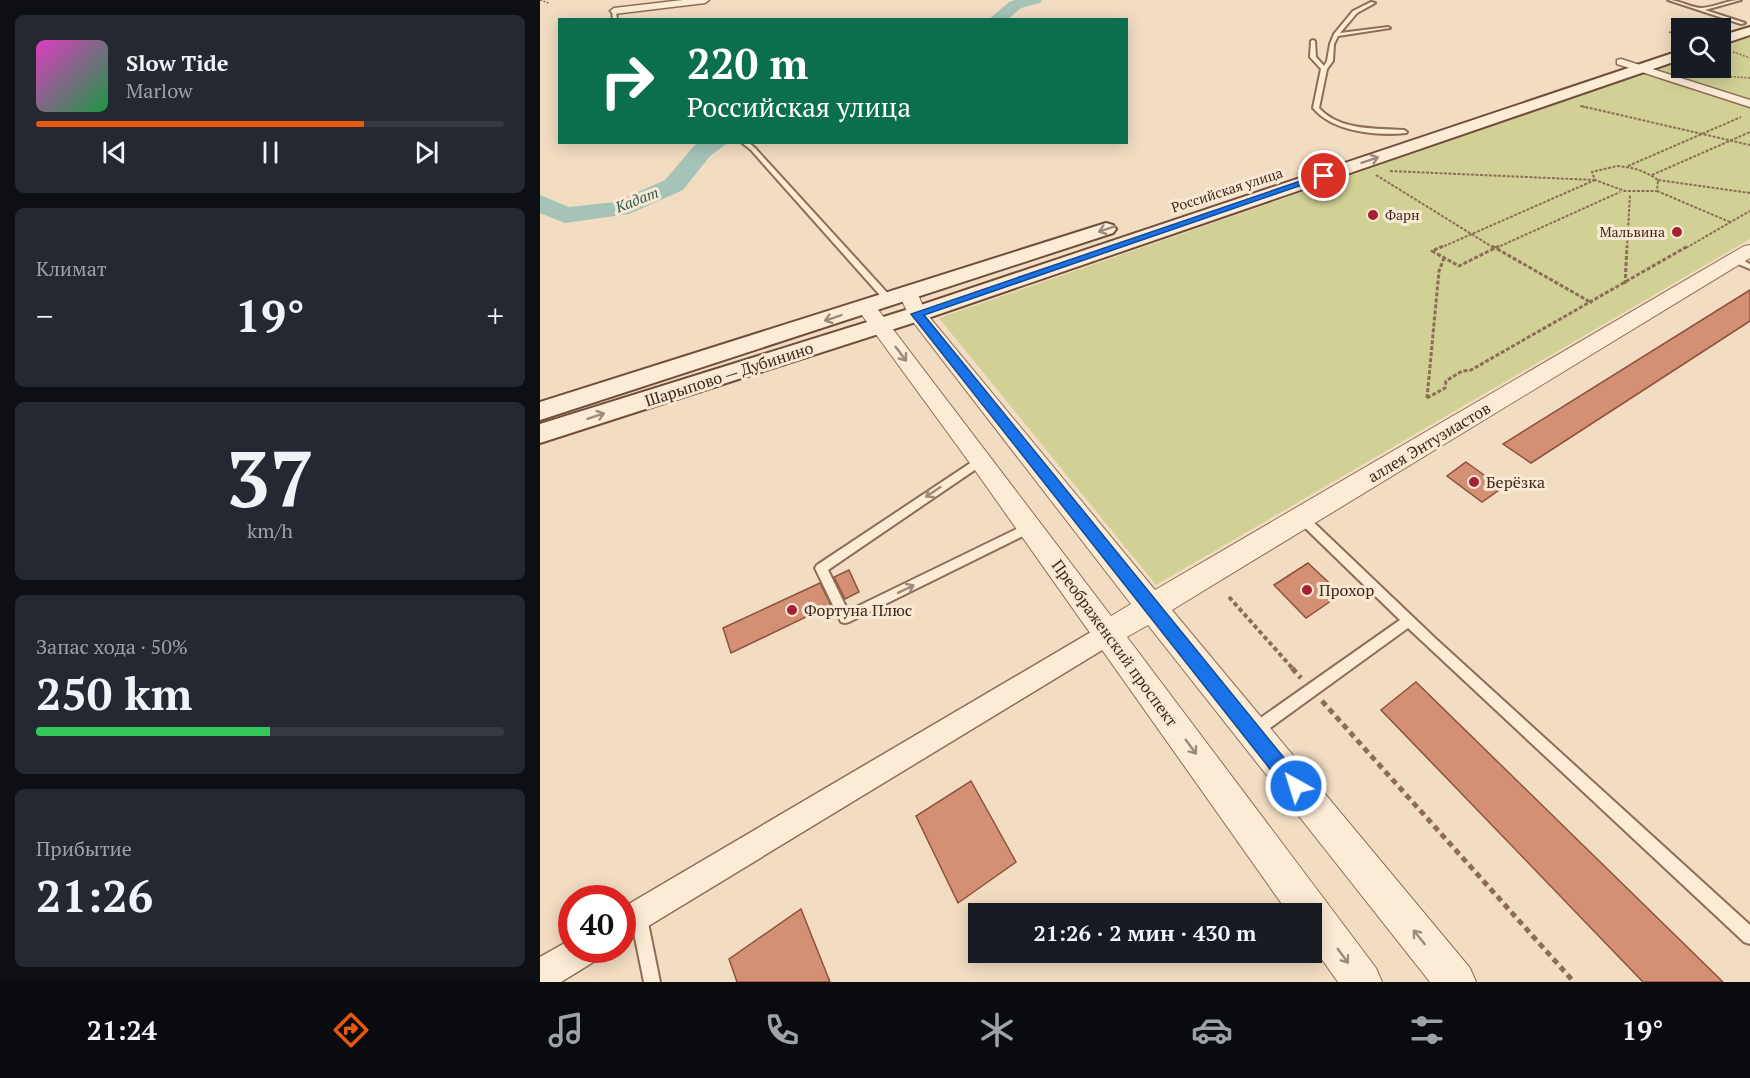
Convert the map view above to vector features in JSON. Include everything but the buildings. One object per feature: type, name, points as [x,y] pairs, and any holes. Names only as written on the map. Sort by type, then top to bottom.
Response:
[{"type":"main road","points":[[1731,28],[1748,25]]},
{"type":"main road","points":[[1731,35],[1748,25]]},
{"type":"main road","name":"Российская улица","points":[[1257,180],[1621,62],[1671,39]]},
{"type":"main road","name":"Российская улица","points":[[892,308],[1671,58]]},
{"type":"main road","points":[[892,308],[1122,224]]},
{"type":"main road","name":"Шарыпово — Дубинино","points":[[540,411],[892,308]]},
{"type":"main road","name":"Шарыпово — Дубинино","points":[[540,434],[892,308]]},
{"type":"street","points":[[615,15],[705,0]]},
{"type":"street","points":[[1621,62],[1750,105]]},
{"type":"street","name":"аллея Энтузиастов","points":[[1108,633],[1745,259]]},
{"type":"street","points":[[892,308],[1151,608],[1456,982]]},
{"type":"street","name":"Преображенский проспект","points":[[892,308],[981,460],[1362,982]]},
{"type":"street","points":[[636,917],[1108,633]]},
{"type":"street","points":[[540,976],[562,963]]},
{"type":"lane","points":[[1670,0],[1748,25]]},
{"type":"lane","points":[[1702,9],[1739,0]]},
{"type":"lane","points":[[1372,3],[1355,12],[1336,35],[1330,60],[1323,69],[1316,108],[1320,114],[1344,125],[1404,132]]},
{"type":"lane","points":[[1336,35],[1388,28]]},
{"type":"lane","points":[[1313,41],[1312,57],[1323,69]]},
{"type":"lane","points":[[747,144],[857,263],[892,308]]},
{"type":"lane","points":[[981,460],[821,568],[846,618],[1031,527]]},
{"type":"lane","points":[[1302,518],[1750,936]]},
{"type":"lane","points":[[1252,733],[1409,620]]},
{"type":"lane","points":[[636,938],[652,982]]},
{"type":"path","points":[[540,0],[549,3]]},
{"type":"path","points":[[1578,106],[1750,145]]},
{"type":"path","points":[[1628,166],[1741,117]]},
{"type":"path","points":[[1652,175],[1750,132]]},
{"type":"path","points":[[1595,180],[1592,172],[1604,165],[1628,166],[1652,175],[1658,180],[1750,193]]},
{"type":"path","points":[[1592,303],[1495,248],[1368,170],[1595,180],[1620,192],[1630,194],[1657,191],[1730,223]]},
{"type":"path","points":[[1595,180],[1432,251],[1459,266],[1620,192]]},
{"type":"path","points":[[1657,191],[1658,180]]},
{"type":"path","points":[[1624,284],[1630,194]]},
{"type":"path","points":[[1444,258],[1439,271],[1427,398],[1444,388],[1446,381],[1462,371],[1471,370],[1592,303],[1750,211]]},
{"type":"path","points":[[1229,597],[1574,982]]},
{"type":"green space","points":[[1750,37],[1750,239],[1156,585],[939,318],[1671,64],[1671,78],[1731,78],[1731,44]]},
{"type":"waterway","name":"Кадат","points":[[999,18],[1015,5],[1034,0]]},
{"type":"waterway","name":"Кадат","points":[[540,203],[565,215],[620,209],[674,185],[702,151],[714,144]]},
{"type":"place","name":"Фарн","points":[[1373,215]]},
{"type":"place","name":"Мальвина","points":[[1677,232]]},
{"type":"place","name":"Берёзка","points":[[1474,482]]},
{"type":"place","name":"Прохор","points":[[1307,590]]},
{"type":"place","name":"Фортуна Плюс","points":[[792,610]]},
{"type":"route","points":[[1296,786],[917,314],[1324,176]]}]
